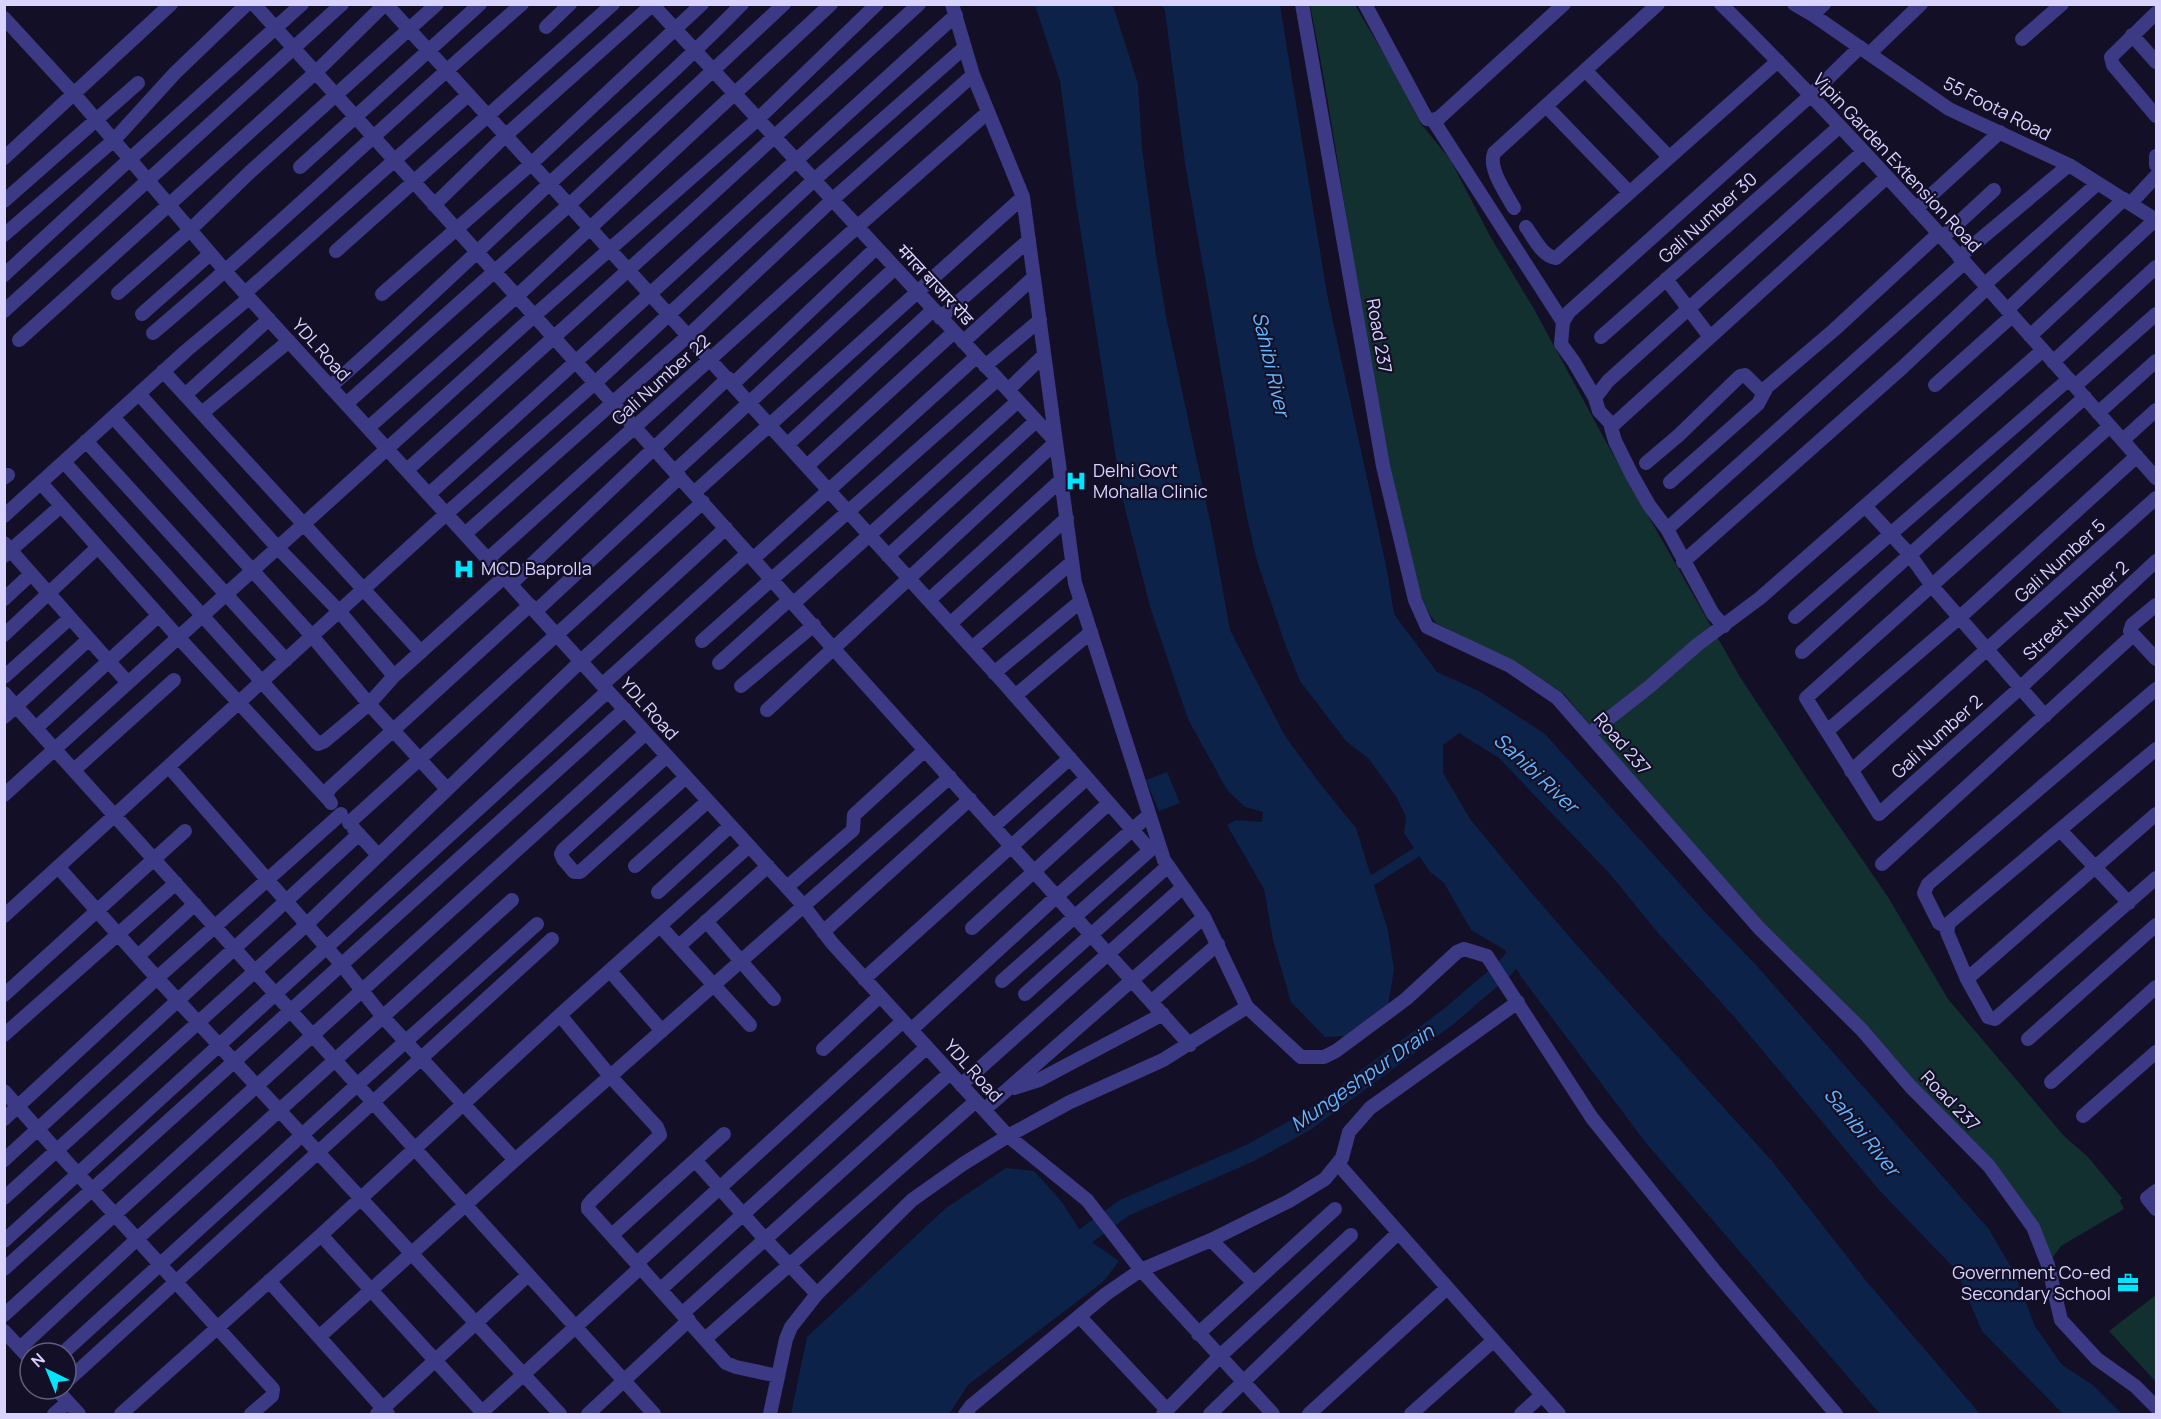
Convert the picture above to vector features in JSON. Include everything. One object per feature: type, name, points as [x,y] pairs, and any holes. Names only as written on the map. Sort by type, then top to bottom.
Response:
[{"type":"street","points":[[4,158],[171,4]]},
{"type":"street","points":[[4,235],[114,140],[162,86],[247,4]]},
{"type":"street","points":[[254,4],[1190,1045]]},
{"type":"street","points":[[4,275],[302,4]]},
{"type":"street","points":[[4,310],[295,50],[342,4]]},
{"type":"street","points":[[19,340],[315,73],[386,4],[788,444],[1133,830],[1154,847],[1204,917],[1247,1007],[1301,1057],[1306,1059],[1324,1057],[1336,1051],[1399,1004],[1457,952],[1464,949],[1487,956],[1592,1118],[1722,1279],[1836,1414]]},
{"type":"street","points":[[118,293],[437,4]]},
{"type":"street","points":[[300,167],[480,4]]},
{"type":"street","points":[[153,333],[226,272],[278,222],[522,4]]},
{"type":"street","points":[[546,27],[570,4]]},
{"type":"street","points":[[336,250],[613,4]]},
{"type":"street","points":[[382,294],[531,164],[702,4]]},
{"type":"street","points":[[330,387],[406,320],[549,184],[696,52],[742,4]]},
{"type":"street","points":[[346,404],[569,205],[784,4]]},
{"type":"street","points":[[368,428],[518,296],[831,4]]},
{"type":"street","points":[[4,795],[535,315],[758,119],[878,4]]},
{"type":"street","points":[[407,470],[919,4]]},
{"type":"street","name":"Road 237","points":[[1302,4],[1383,466],[1415,600],[1427,627],[1510,666],[1557,698],[1759,928],[1862,1030],[1910,1086],[1989,1166],[2033,1227],[2048,1265],[2061,1320],[2097,1359],[2135,1386],[2157,1407]]},
{"type":"street","points":[[1365,4],[1427,119],[1433,120],[1439,118],[1564,4]]},
{"type":"street","points":[[1514,208],[1492,160],[1494,153],[1658,4]]},
{"type":"street","name":"Vipin Garden Extension Road","points":[[1720,4],[1778,61],[1887,177],[2157,478]]},
{"type":"street","name":"55 Foota Road","points":[[1794,4],[1949,109],[2069,165],[2156,220]]},
{"type":"street","points":[[1813,15],[1824,4]]},
{"type":"street","points":[[1612,426],[1599,411],[1595,398],[1561,344],[1563,322],[1569,312],[1809,96],[1921,4]]},
{"type":"street","points":[[2022,39],[2062,4]]},
{"type":"street","points":[[2149,4],[2157,13],[2114,52],[2111,62],[2157,116]]},
{"type":"street","points":[[434,205],[505,136],[652,5]]},
{"type":"street","name":"मंगल बाजार रोड","points":[[652,5],[1056,442]]},
{"type":"street","points":[[429,494],[651,294],[954,10],[987,113],[1023,197],[1075,583],[1149,815],[1154,847]]},
{"type":"street","name":"YDL Road","points":[[4,18],[75,94],[269,320],[787,887],[864,979],[980,1106],[1008,1136],[1082,1194],[1141,1270],[1267,1412]]},
{"type":"street","points":[[2132,36],[2157,62]]},
{"type":"street","points":[[4,916],[446,514],[596,382],[814,180],[965,47]]},
{"type":"street","points":[[1526,227],[1544,252],[1556,258],[1778,61]]},
{"type":"street","points":[[1585,70],[1669,158]]},
{"type":"street","points":[[465,534],[689,335],[832,200],[973,75]]},
{"type":"street","points":[[4,201],[97,121],[138,82]]},
{"type":"street","points":[[4,516],[468,95]]},
{"type":"street","points":[[1546,106],[1629,192]]},
{"type":"street","name":"Gali Number 22","points":[[488,559],[987,113]]},
{"type":"street","points":[[1433,120],[1563,322]]},
{"type":"street","name":"Gali Number 30","points":[[1601,337],[1839,127]]},
{"type":"street","points":[[1916,209],[2000,132]]},
{"type":"street","points":[[1595,398],[1608,381],[1863,152]]},
{"type":"street","points":[[2157,156],[2157,165]]},
{"type":"street","points":[[1667,529],[2069,165]]},
{"type":"street","points":[[1935,385],[2127,201],[2157,176]]},
{"type":"street","points":[[1724,626],[1713,614],[1667,529],[1649,505],[1632,475],[1611,433],[1612,426],[1887,177]]},
{"type":"street","points":[[1683,562],[1903,367],[1985,286],[2098,183]]},
{"type":"street","points":[[1670,482],[1758,404],[1767,387],[1994,190]]},
{"type":"street","points":[[4,1119],[157,978],[267,881],[420,758],[557,635],[770,425],[1023,197]]},
{"type":"street","points":[[2030,336],[2156,220]]},
{"type":"street","points":[[788,444],[937,314],[1029,240]]},
{"type":"street","points":[[64,462],[318,744],[325,741],[369,704],[394,676],[507,580],[876,249]]},
{"type":"street","points":[[142,314],[210,254]]},
{"type":"street","points":[[2053,362],[2157,267]]},
{"type":"street","points":[[327,798],[330,788],[533,608],[894,269]]},
{"type":"street","points":[[807,466],[958,337],[1034,277]]},
{"type":"street","points":[[1666,279],[1710,337]]},
{"type":"street","points":[[1795,617],[1891,534],[2157,314]]},
{"type":"street","points":[[185,395],[269,320]]},
{"type":"street","points":[[4,1241],[277,994],[751,555],[981,361],[1040,320]]},
{"type":"street","points":[[202,413],[288,341]]},
{"type":"street","points":[[1589,734],[1649,687],[1697,645],[1760,598],[2043,350]]},
{"type":"street","points":[[1008,390],[1044,355]]},
{"type":"street","points":[[2098,413],[2157,361]]},
{"type":"street","points":[[163,371],[421,652]]},
{"type":"street","points":[[1646,463],[1679,435],[1740,376],[1745,375],[1763,393]]},
{"type":"street","points":[[702,641],[998,379]]},
{"type":"street","points":[[139,394],[277,547],[339,611],[394,676]]},
{"type":"street","points":[[1802,651],[2085,397]]},
{"type":"street","points":[[719,663],[870,535],[1018,401]]},
{"type":"street","points":[[2123,440],[2157,410]]},
{"type":"street","points":[[113,417],[447,789]]},
{"type":"street","points":[[888,556],[1036,421]]},
{"type":"street","points":[[1851,771],[1806,698],[2110,426]]},
{"type":"street","points":[[86,441],[286,660]]},
{"type":"street","points":[[767,710],[859,622],[909,579],[1056,442]]},
{"type":"street","points":[[1827,731],[2141,461],[2157,456]]},
{"type":"street","points":[[929,600],[1061,480]]},
{"type":"street","points":[[41,483],[178,637],[378,855]]},
{"type":"street","name":"Gali Number 5","points":[[1851,771],[2157,498]]},
{"type":"street","points":[[61,506],[6,550],[31,574],[128,683]]},
{"type":"street","points":[[1865,506],[1910,555],[1932,586],[2045,716]]},
{"type":"street","points":[[950,624],[1067,518]]},
{"type":"street","points":[[4,1198],[306,925],[581,661],[726,528]]},
{"type":"street","points":[[4,635],[98,547]]},
{"type":"street","name":"Street Number 2","points":[[2020,688],[2157,561]]},
{"type":"street","points":[[972,648],[1072,562]]},
{"type":"street","points":[[4,599],[31,574]]},
{"type":"street","points":[[994,673],[1081,601]]},
{"type":"street","points":[[2157,605],[2130,628],[2133,635],[2157,659]]},
{"type":"street","points":[[36,728],[159,615]]},
{"type":"street","points":[[4,677],[70,618]]},
{"type":"street","points":[[741,686],[814,626]]},
{"type":"street","points":[[1015,696],[1091,632]]},
{"type":"street","points":[[1882,864],[2133,635]]},
{"type":"street","points":[[4,717],[89,639]]},
{"type":"street","points":[[74,770],[174,680]]},
{"type":"street","name":"Gali Number 2","points":[[1851,771],[1879,814],[2020,688]]},
{"type":"street","points":[[1947,927],[1939,922],[1923,893],[1928,884],[2157,689]]},
{"type":"street","points":[[4,693],[654,1414]]},
{"type":"street","points":[[4,1269],[625,709]]},
{"type":"street","points":[[4,1315],[646,733]]},
{"type":"street","points":[[1947,927],[2157,749]]},
{"type":"street","points":[[787,887],[854,830],[854,815],[926,750]]},
{"type":"street","points":[[667,756],[563,850],[561,857],[574,872],[580,872],[686,777]]},
{"type":"street","points":[[994,825],[1070,758]]},
{"type":"street","points":[[169,766],[341,964],[383,1017],[515,1160]]},
{"type":"street","points":[[319,1337],[515,1160],[950,777]]},
{"type":"street","points":[[864,979],[1087,778]]},
{"type":"street","points":[[824,932],[970,799]]},
{"type":"street","points":[[635,866],[708,801]]},
{"type":"street","points":[[972,928],[1109,803]]},
{"type":"street","points":[[1967,979],[2157,814]]},
{"type":"street","points":[[321,1235],[482,1414],[720,1188],[1149,815]]},
{"type":"street","points":[[658,892],[730,826]]},
{"type":"street","points":[[2060,830],[2129,903]]},
{"type":"street","points":[[4,994],[185,831]]},
{"type":"street","points":[[4,1160],[359,834]]},
{"type":"street","points":[[121,1414],[749,846]]},
{"type":"street","points":[[1002,981],[1154,847]]},
{"type":"street","points":[[679,946],[768,866]]},
{"type":"street","points":[[1025,994],[1168,866]]},
{"type":"street","points":[[59,868],[178,1001],[560,1414]]},
{"type":"street","points":[[1947,927],[1967,979],[1988,1017],[1995,1019],[2157,878]]},
{"type":"street","points":[[4,1035],[176,883]]},
{"type":"street","points":[[961,1085],[1183,887]]},
{"type":"street","points":[[28,1341],[512,900]]},
{"type":"street","points":[[138,956],[195,904]]},
{"type":"street","points":[[705,1339],[789,1264],[980,1106],[1009,1089],[1204,917]]},
{"type":"street","points":[[706,921],[774,999]]},
{"type":"street","points":[[76,1341],[537,924]]},
{"type":"street","points":[[2028,1039],[2157,925]]},
{"type":"street","points":[[661,927],[750,1025]]},
{"type":"street","points":[[78,1371],[552,939]]},
{"type":"street","points":[[1152,1001],[1218,944]]},
{"type":"street","points":[[610,971],[662,1031]]},
{"type":"street","points":[[2051,1082],[2157,987]]},
{"type":"street","points":[[823,1049],[880,996]]},
{"type":"street","points":[[966,1414],[975,1402],[1079,1316],[1141,1270],[1211,1240],[1289,1201],[1325,1179],[1342,1158],[1348,1134],[1370,1108],[1518,1002]]},
{"type":"street","points":[[770,1414],[788,1332],[817,1294],[912,1200],[1008,1136],[1070,1102],[1163,1060],[1247,1007]]},
{"type":"street","points":[[1009,1089],[1039,1080],[1163,1014]]},
{"type":"street","points":[[560,1015],[610,1076],[657,1127],[660,1136],[588,1205],[590,1212],[726,1363],[778,1376]]},
{"type":"street","points":[[661,1289],[927,1047]]},
{"type":"street","points":[[2083,1116],[2157,1052]]},
{"type":"street","points":[[588,1414],[624,1382],[764,1238],[950,1073]]},
{"type":"street","points":[[4,1091],[274,1392],[251,1414]]},
{"type":"street","points":[[612,1235],[724,1134]]},
{"type":"street","points":[[695,1160],[817,1294]]},
{"type":"street","points":[[1338,1164],[1559,1414]]},
{"type":"street","points":[[2157,1191],[2146,1198],[2157,1209]]},
{"type":"street","points":[[1198,1334],[1335,1209]]},
{"type":"street","points":[[1210,1414],[1398,1233]]},
{"type":"street","points":[[1079,1316],[1165,1412],[1219,1357],[1351,1235]]},
{"type":"street","points":[[1211,1240],[1254,1283]]},
{"type":"street","points":[[269,1281],[383,1412],[528,1275]]},
{"type":"street","points":[[1309,1414],[1447,1288]]},
{"type":"street","points":[[4,1331],[18,1346]]},
{"type":"street","points":[[1411,1414],[1493,1341]]},
{"type":"street","points":[[1521,1414],[1542,1395]]},
{"type":"street","points":[[54,1414],[68,1402],[79,1414]]},
{"type":"green space","points":[[1310,5],[1355,5],[1391,66],[1421,124],[1450,159],[1490,236],[1534,309],[1605,440],[1740,677],[1888,897],[1948,999],[2064,1136],[2088,1157],[2122,1198],[2120,1201],[2124,1209],[2061,1246],[2050,1261],[2032,1220],[1758,924],[1564,694],[1522,666],[1436,623],[1429,612],[1414,572],[1387,452]]},
{"type":"green space","points":[[2156,1295],[2156,1382],[2109,1331]]},
{"type":"water","points":[[1035,5],[1113,5],[1138,84],[1142,148],[1166,316],[1213,535],[1230,630],[1285,736],[1356,828],[1388,931],[1394,969],[1388,1006],[1348,1036],[1325,1037],[1291,1002],[1273,940],[1264,889],[1227,825],[1236,820],[1262,822],[1263,812],[1245,807],[1227,790],[1188,719],[1151,610],[1122,497],[1076,202],[1060,81]]},
{"type":"water","name":"Sahibi River","points":[[1162,5],[1280,5],[1327,294],[1387,570],[1394,614],[1437,672],[1479,691],[1545,734],[1756,965],[1988,1228],[2014,1272],[2035,1326],[2062,1365],[2093,1385],[2122,1414],[2063,1414],[1982,1331],[1956,1270],[1879,1190],[1737,1020],[1659,934],[1609,873],[1499,758],[1459,733],[1443,745],[1443,773],[1470,819],[1588,958],[1772,1161],[1867,1282],[1980,1414],[1880,1414],[1646,1143],[1522,978],[1505,950],[1471,930],[1444,883],[1430,872],[1404,833],[1406,817],[1397,798],[1369,759],[1346,741],[1300,681],[1257,561],[1246,513],[1185,163],[1165,11]]},
{"type":"water","points":[[1167,772],[1180,803],[1159,811],[1146,780]]},
{"type":"water","points":[[1006,1168],[1034,1171],[1062,1202],[1084,1237],[1119,1261],[1104,1281],[968,1385],[949,1414],[791,1414],[807,1337],[946,1208]]},
{"type":"waterway","points":[[1360,878],[1373,880],[1417,852]]},
{"type":"waterway","name":"Mungeshpur Drain","points":[[1065,1251],[1124,1208],[1250,1153],[1306,1122],[1448,1017],[1503,970],[1526,944],[1524,942]]},
{"type":"place","name":"Delhi Govt Mohalla Clinic","points":[[1076,481]]},
{"type":"place","name":"MCD Baprolla","points":[[464,569]]},
{"type":"place","name":"Government Co-ed Secondary School","points":[[2128,1283]]}]
